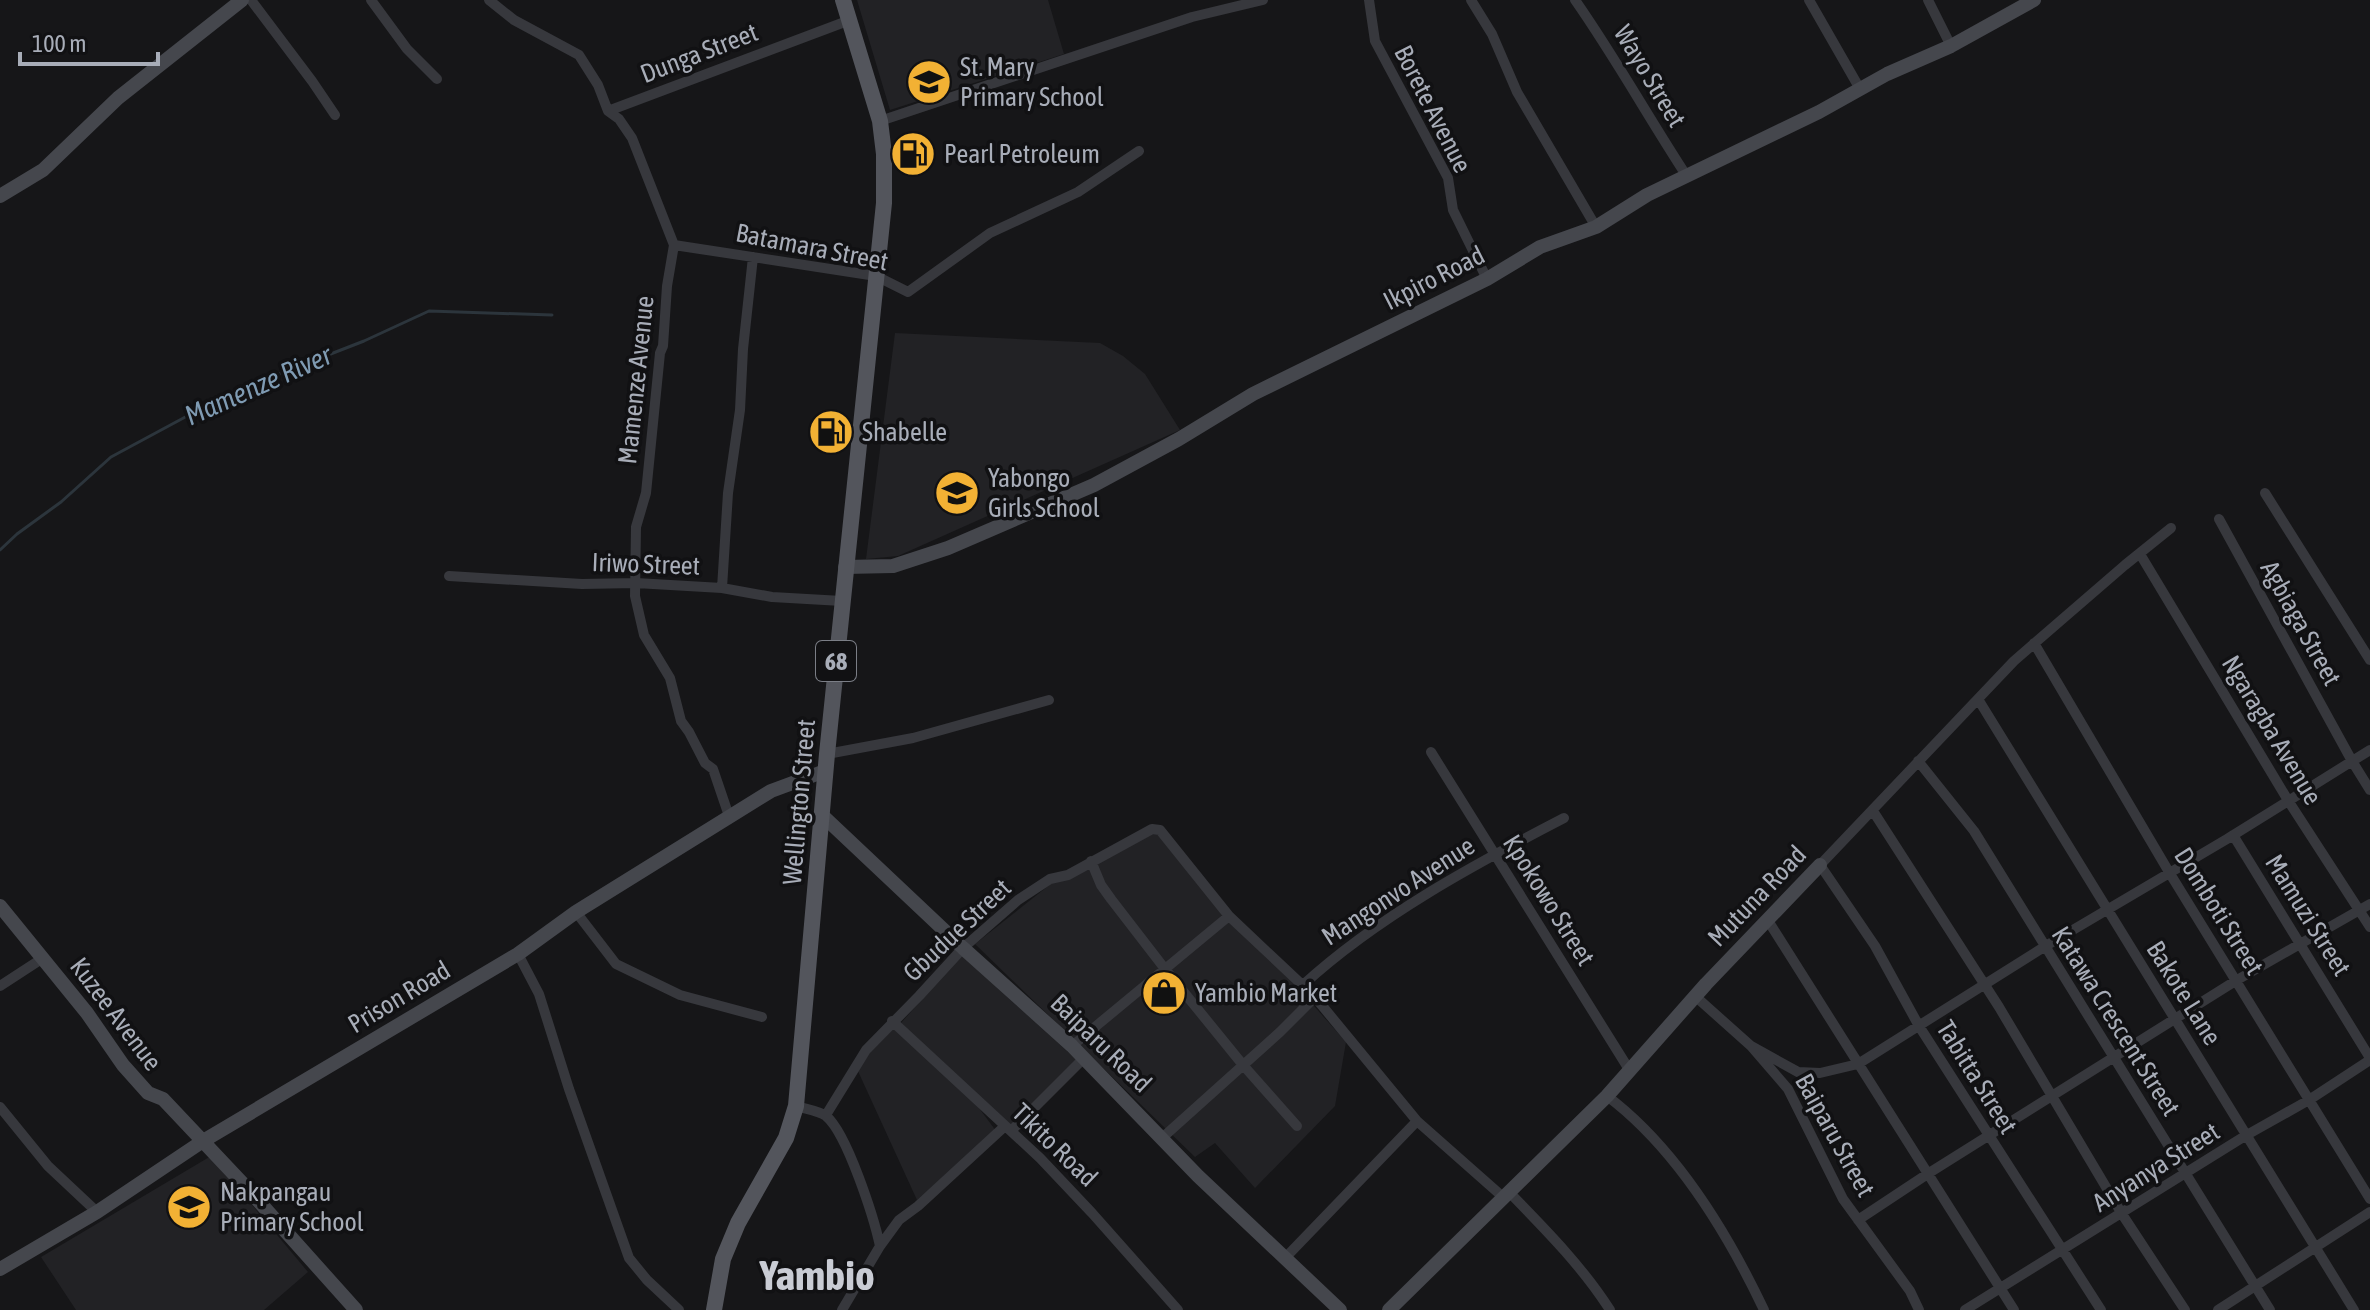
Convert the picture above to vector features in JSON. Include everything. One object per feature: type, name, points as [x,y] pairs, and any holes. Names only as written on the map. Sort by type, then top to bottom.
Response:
[{"type":"main road","name":"Wellington Street","points":[[714,1310],[723,1259],[738,1223],[786,1138],[796,1106],[845,567],[884,203],[880,121],[843,0]]},
{"type":"street","points":[[0,196],[43,170],[118,98],[242,0]]},
{"type":"street","points":[[251,0],[335,115]]},
{"type":"street","points":[[371,0],[407,49],[437,79]]},
{"type":"street","points":[[489,0],[514,20],[579,55],[598,85],[608,111],[619,119],[632,138],[674,245]]},
{"type":"street","points":[[880,121],[1192,17],[1263,0]]},
{"type":"street","name":"Borete Avenue","points":[[1369,0],[1375,41],[1448,178],[1453,210],[1487,279]]},
{"type":"street","points":[[1471,0],[1492,34],[1517,92],[1596,227]]},
{"type":"street","name":"Wayo Street","points":[[1575,0],[1602,38],[1686,175]]},
{"type":"street","points":[[1809,0],[1860,89]]},
{"type":"street","points":[[1928,0],[1951,46]]},
{"type":"street","name":"Ikpiro Road","points":[[845,567],[893,566],[1094,485],[1253,394],[1487,279],[1540,247],[1596,227],[1647,195],[1819,112],[1887,74],[1951,46],[2034,0]]},
{"type":"street","name":"Dunga Street","points":[[608,111],[850,20]]},
{"type":"street","name":"Batamara Street","points":[[674,245],[876,276],[908,292],[990,233],[1078,192],[1139,151]]},
{"type":"street","name":"Mamenze Avenue","points":[[674,245],[646,493],[636,527],[635,596],[644,635],[670,678],[681,721],[705,763],[713,769],[729,816]]},
{"type":"street","points":[[722,588],[728,493],[740,410],[753,257]]},
{"type":"street","points":[[2265,493],[2370,660]]},
{"type":"street","name":"Agbiaga Street","points":[[2219,519],[2370,790]]},
{"type":"street","name":"Mutuna Road","points":[[1389,1310],[1607,1096],[1767,919],[2034,643],[2171,528]]},
{"type":"street","name":"Ngaragba Avenue","points":[[2140,554],[2289,802],[2370,927]]},
{"type":"street","name":"Iriwo Street","points":[[449,576],[722,588],[772,597],[842,601]]},
{"type":"street","name":"Domboti Street","points":[[2034,643],[2169,872],[2370,1199]]},
{"type":"street","name":"Bakote Lane","points":[[1978,699],[2354,1310]]},
{"type":"street","points":[[826,763],[1049,700]]},
{"type":"street","points":[[1751,1046],[1798,1072],[1820,1073],[1858,1064],[2044,947],[2289,802],[2370,750]]},
{"type":"street","name":"Kpokowo Street","points":[[1431,752],[1630,1071]]},
{"type":"street","name":"Katawa Crescent Street","points":[[1918,761],[1974,831],[2270,1310]]},
{"type":"street","name":"Prison Road","points":[[0,1269],[97,1212],[203,1141],[518,954],[576,912],[729,816],[826,763]]},
{"type":"street","points":[[1873,811],[1985,984],[2122,1214],[2185,1310]]},
{"type":"street","name":"Baiparu Road","points":[[823,816],[1072,1046],[1198,1176],[1340,1310]]},
{"type":"street","name":"Mangonvo Avenue","points":[[1303,985],[1380,925],[1495,854],[1564,818]]},
{"type":"street","name":"Gbudue Street","points":[[826,1115],[866,1050],[892,1021],[963,948],[1028,893],[1050,879],[1068,875],[1152,829],[1160,830],[1229,916]]},
{"type":"street","name":"Mamuzi Street","points":[[2233,835],[2370,1059]]},
{"type":"street","points":[[1091,861],[1101,885],[1165,969],[1297,1126]]},
{"type":"street","name":"Tabitta Street","points":[[1820,865],[1875,946],[1919,1026],[2101,1310]]},
{"type":"street","points":[[1858,1220],[2237,980],[2370,904]]},
{"type":"street","name":"Kuzee Avenue","points":[[0,906],[92,1020],[123,1065],[148,1093],[163,1099],[203,1141],[356,1310]]},
{"type":"street","points":[[576,912],[616,964],[680,995],[762,1017]]},
{"type":"street","points":[[1072,1046],[1229,916],[1315,997],[1417,1121],[1506,1194],[1549,1234],[1599,1292],[1610,1310]]},
{"type":"street","points":[[1767,919],[2014,1310]]},
{"type":"street","points":[[518,954],[539,994],[629,1258],[679,1310]]},
{"type":"street","points":[[0,986],[43,958]]},
{"type":"street","name":"Baiparu Street","points":[[1695,996],[1751,1046],[1788,1089],[1843,1199],[1910,1291],[1919,1310]]},
{"type":"street","points":[[1162,1138],[1315,997]]},
{"type":"street","name":"Tikito Road","points":[[892,1021],[1008,1128],[1092,1213],[1178,1310]]},
{"type":"street","points":[[842,1310],[899,1220],[1008,1128],[1083,1059]]},
{"type":"street","name":"Anyanya Street","points":[[1965,1310],[2245,1136],[2309,1100],[2370,1059]]},
{"type":"street","points":[[1607,1096],[1631,1114],[1686,1179],[1738,1256],[1764,1310]]},
{"type":"street","points":[[796,1106],[826,1115],[845,1143],[880,1246]]},
{"type":"street","points":[[0,1107],[48,1166],[97,1212]]},
{"type":"street","points":[[1286,1257],[1417,1121]]},
{"type":"street","points":[[2218,1310],[2370,1212]]},
{"type":"shaded area","name":"St. Mary Primary School","points":[[857,0],[1048,0],[1064,54],[890,110]]},
{"type":"shaded area","name":"Yabongo Girls School","points":[[895,333],[1100,343],[1145,374],[1180,430],[898,556],[866,559]]},
{"type":"shaded area","name":"Yambio Market","points":[[1152,824],[1346,1042],[1335,1106],[1255,1188],[1215,1143],[1195,1157],[975,944],[1057,879]]},
{"type":"shaded area","points":[[961,955],[1078,1061],[1012,1128],[901,1023]]},
{"type":"shaded area","points":[[892,1025],[976,1104],[996,1131],[917,1200],[857,1069]]},
{"type":"shaded area","name":"Nakpangau Primary School","points":[[211,1156],[308,1272],[264,1310],[76,1310],[41,1257]]},
{"type":"waterway","name":"Mamenze River","points":[[0,550],[111,457],[228,394],[364,341],[429,311],[552,315]]},
{"type":"place","name":"St. Mary Primary School","points":[[929,82]]},
{"type":"place","name":"Pearl Petroleum","points":[[913,154]]},
{"type":"place","name":"Shabelle","points":[[831,432]]},
{"type":"place","name":"Yabongo Girls School","points":[[957,493]]},
{"type":"place","name":"Yambio Market","points":[[1164,993]]},
{"type":"place","name":"Nakpangau Primary School","points":[[189,1207]]},
{"type":"district","name":"Yambio","points":[[817,1275]]}]
